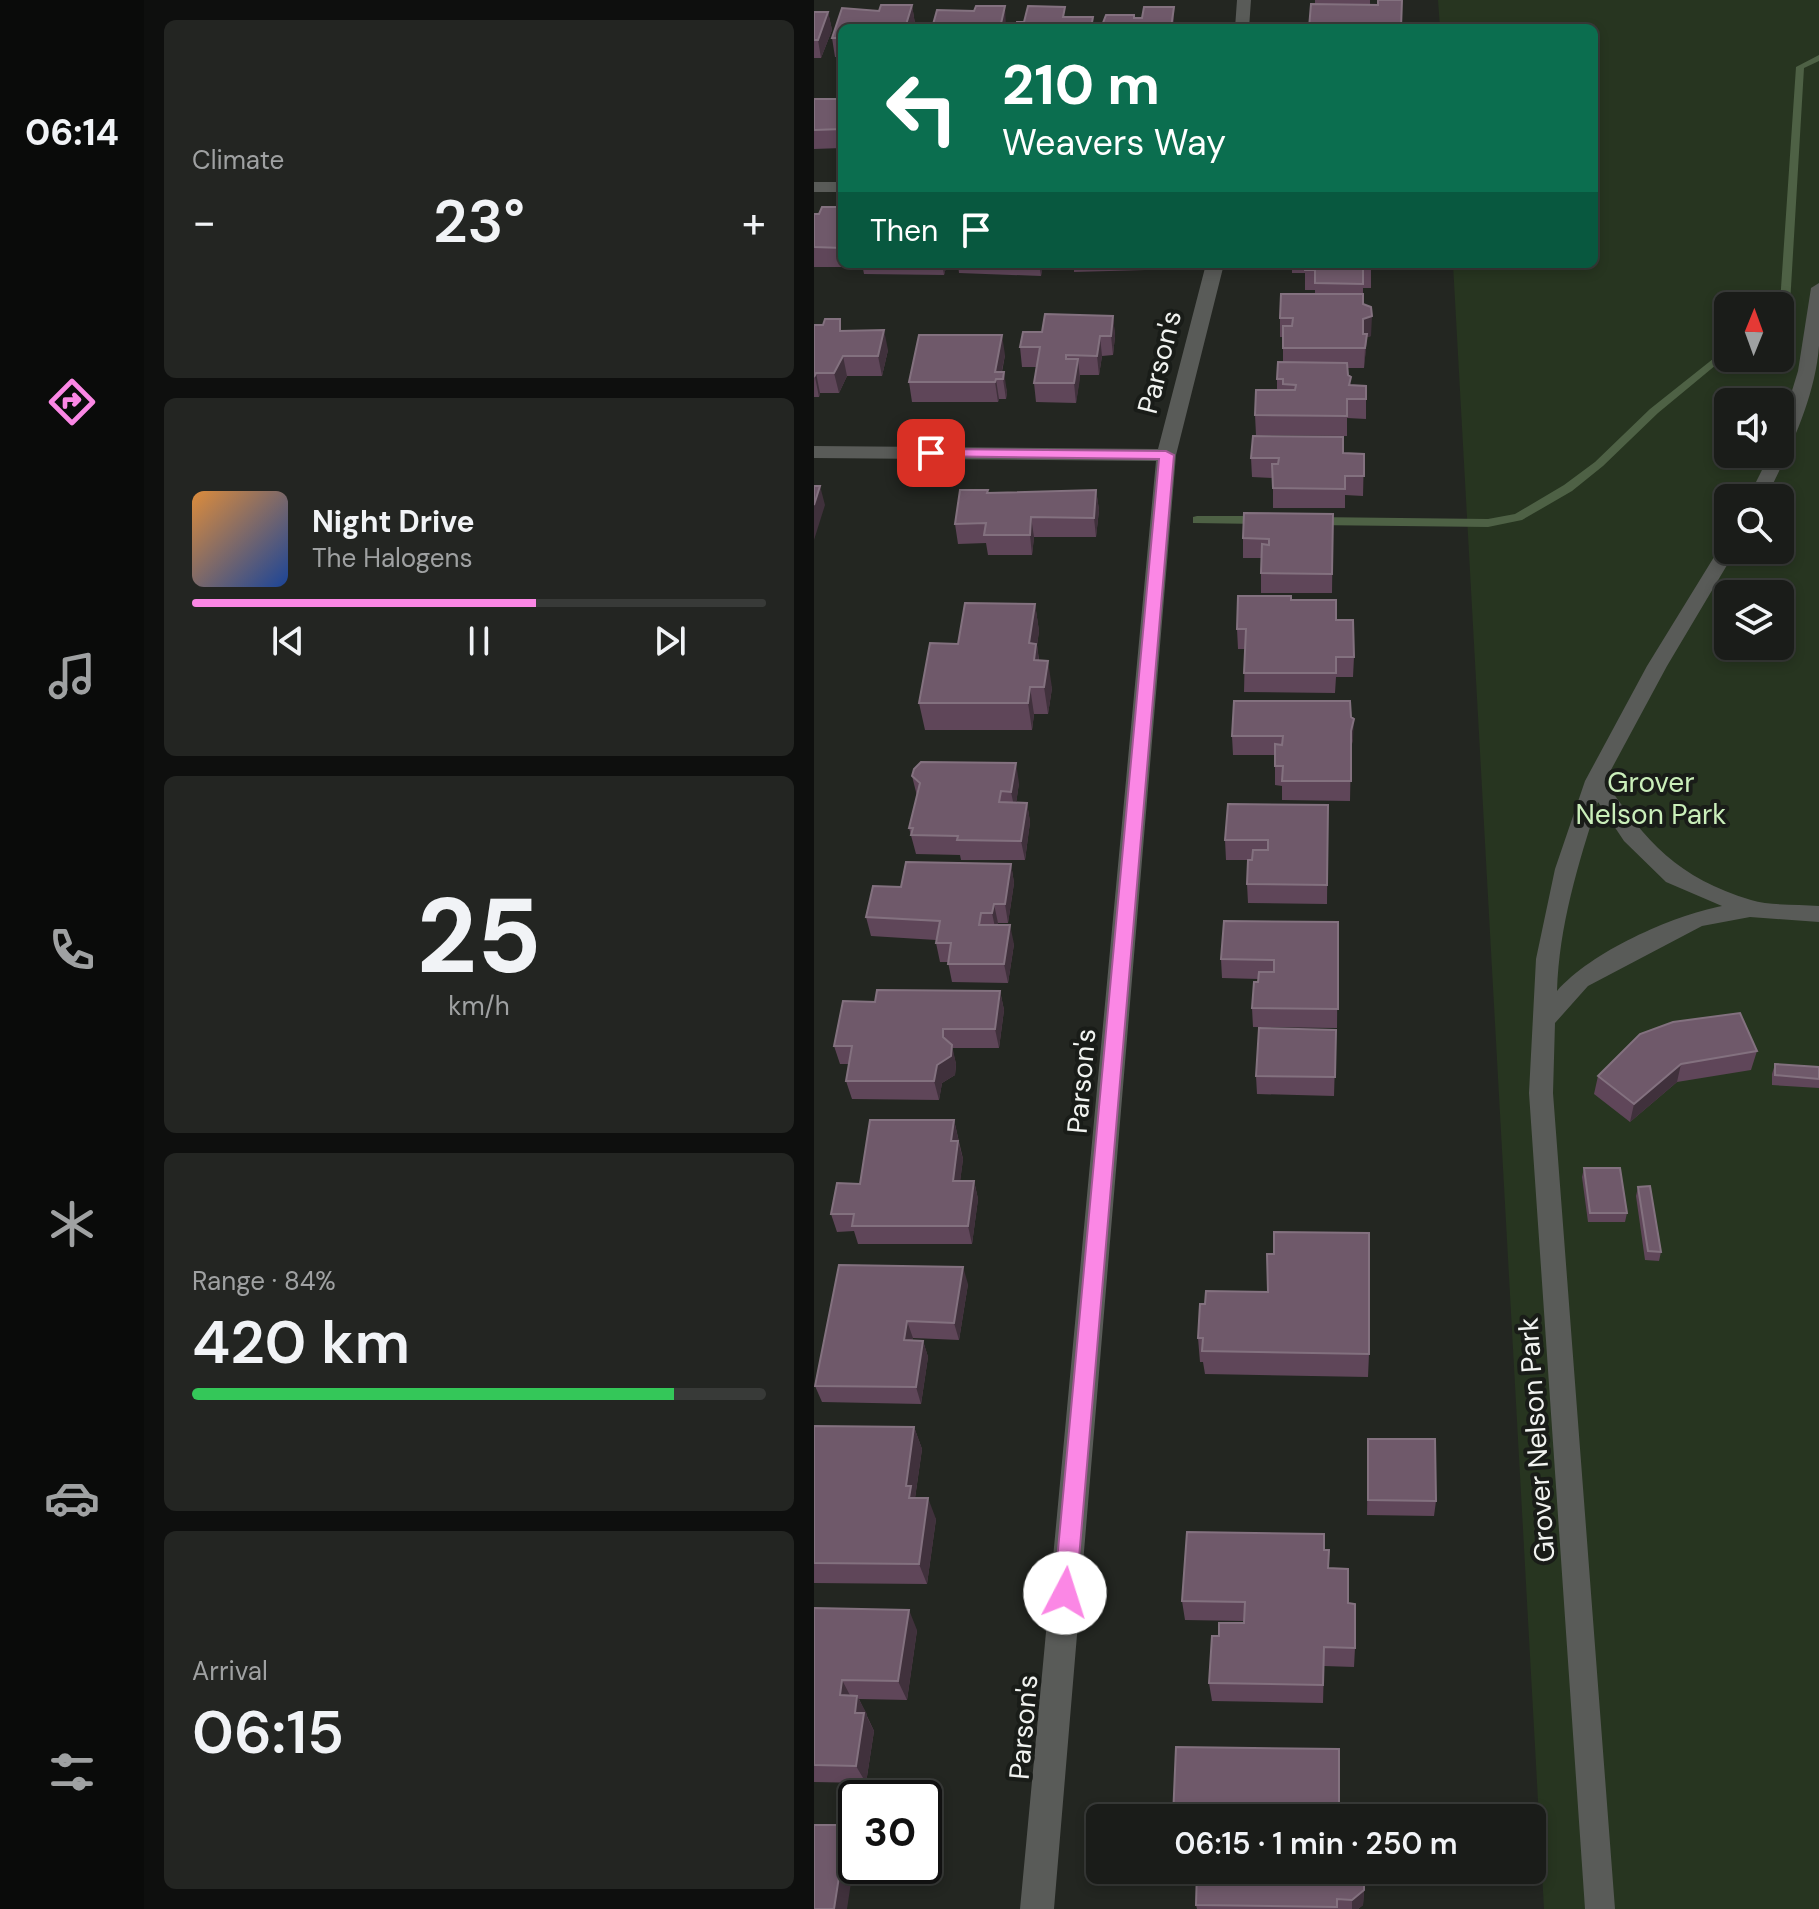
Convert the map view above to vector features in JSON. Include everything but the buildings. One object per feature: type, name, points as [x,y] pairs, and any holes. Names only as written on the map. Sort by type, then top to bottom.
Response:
[{"type":"street","points":[[1242,24],[1244,0]]},
{"type":"street","points":[[814,187],[838,187]]},
{"type":"street","name":"Parson's","points":[[1037,1909],[1166,455],[1214,268]]},
{"type":"street","points":[[814,452],[1166,455]]},
{"type":"lane","points":[[1794,416],[1808,368],[1819,288]]},
{"type":"lane","name":"Grover Nelson Park","points":[[1600,1909],[1541,1093],[1547,959],[1566,869],[1595,781],[1657,666],[1718,564]]},
{"type":"lane","points":[[1595,781],[1631,836],[1674,876],[1750,909]]},
{"type":"lane","points":[[1544,1021],[1580,980],[1698,919],[1750,909],[1819,914]]},
{"type":"green space","name":"Grover Nelson Park","points":[[1438,0],[1819,0],[1819,1909],[1544,1909],[1546,1804],[1538,1804],[1453,268],[1598,268],[1598,24],[1440,24]]},
{"type":"waterway","points":[[1786,292],[1800,67],[1819,58]]},
{"type":"waterway","points":[[1313,521],[1488,523],[1518,517],[1568,488],[1599,464],[1654,411],[1714,362]]},
{"type":"waterway","points":[[1197,520],[1260,520]]},
{"type":"route","points":[[931,453],[1166,455],[1065,1593]]}]
